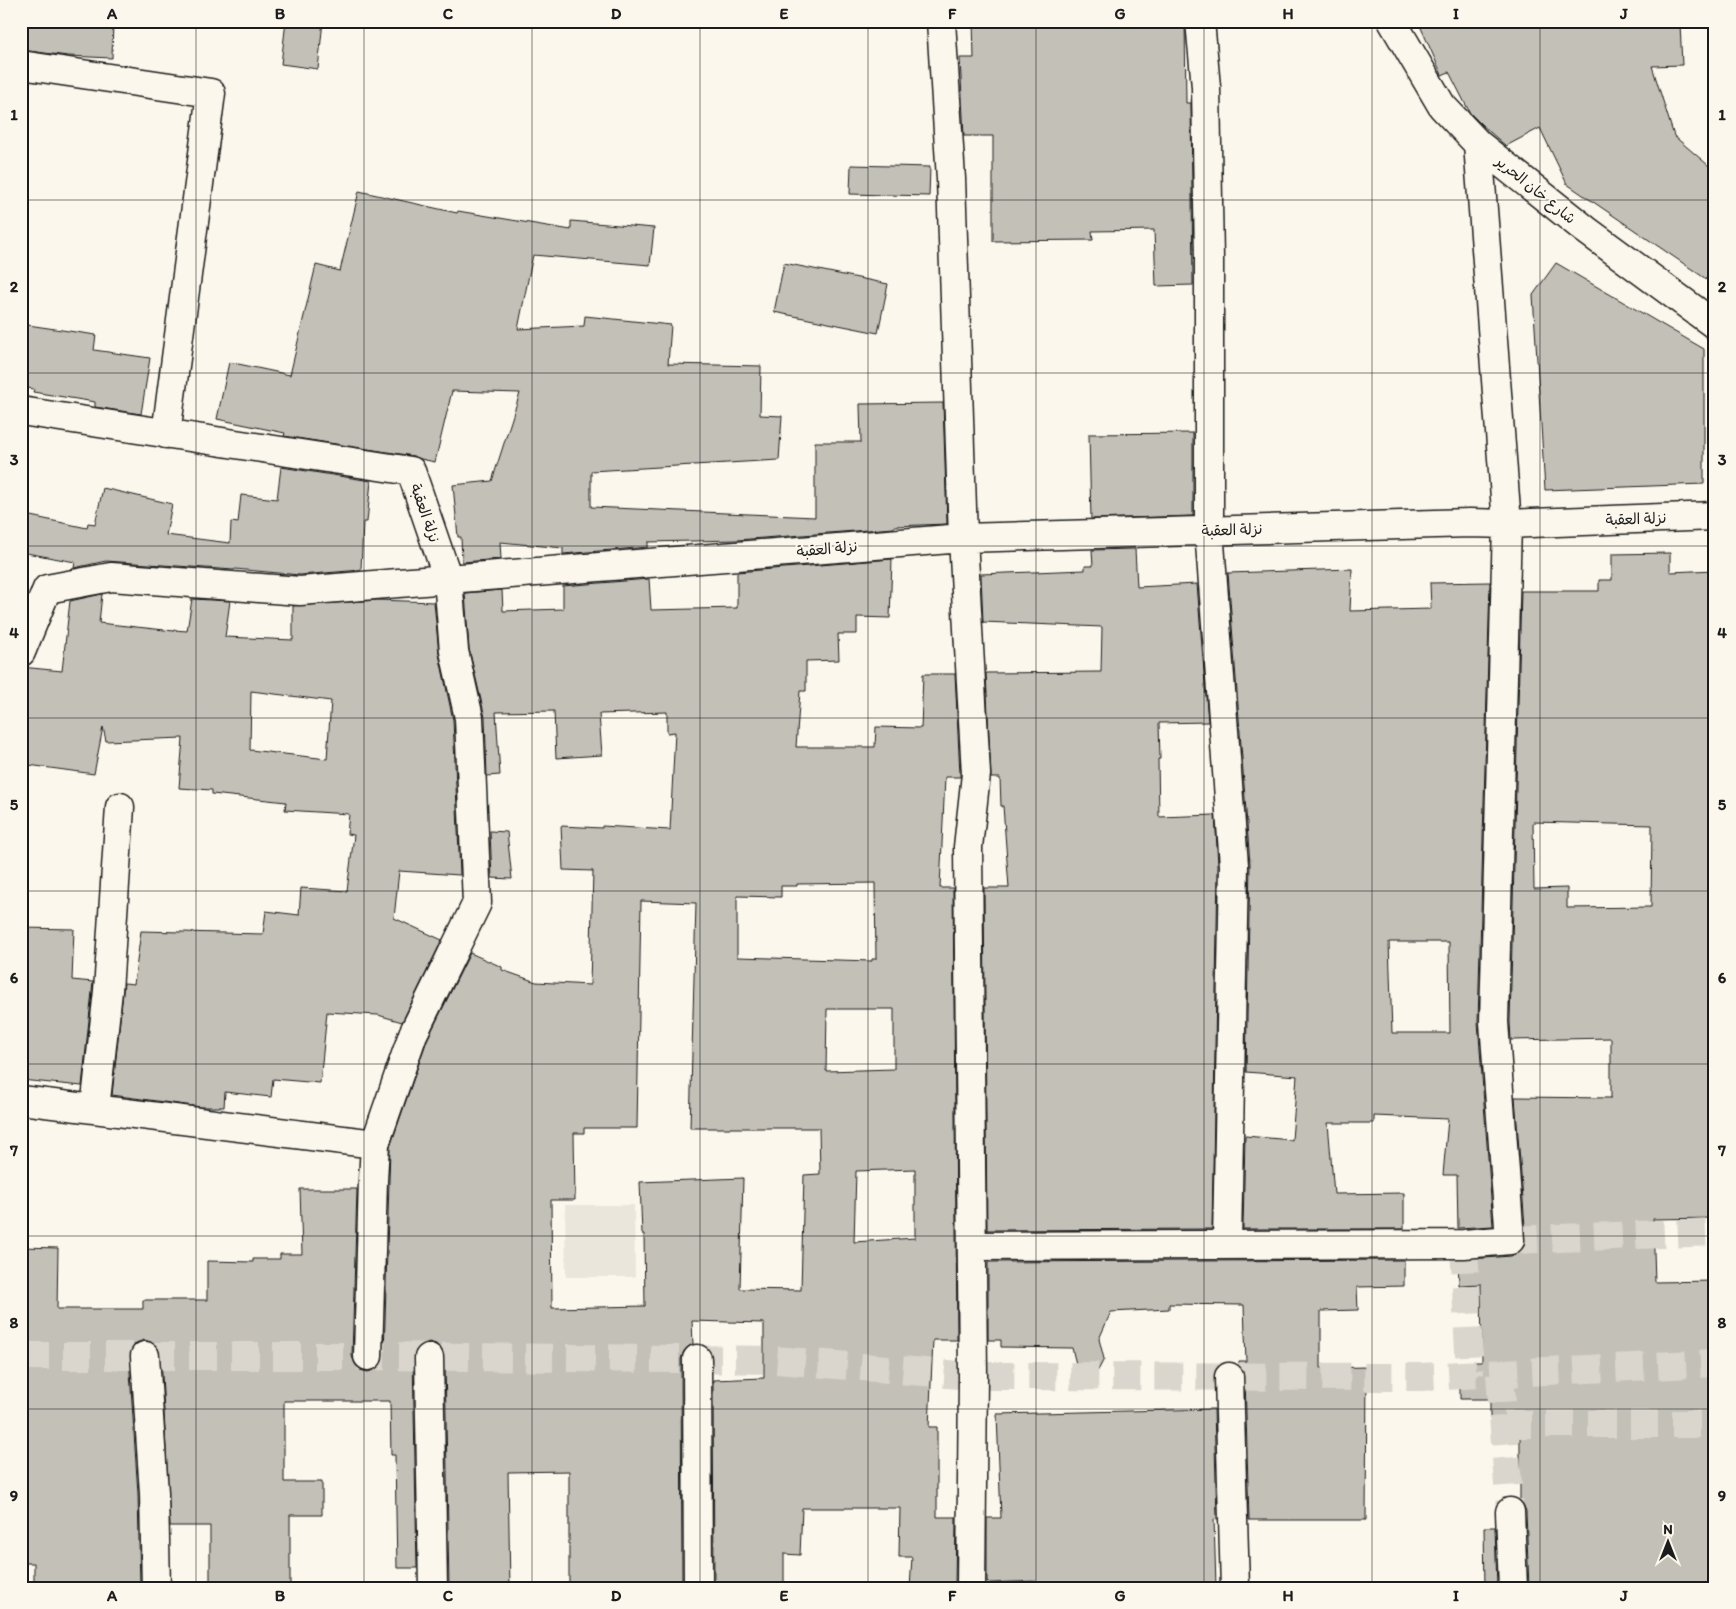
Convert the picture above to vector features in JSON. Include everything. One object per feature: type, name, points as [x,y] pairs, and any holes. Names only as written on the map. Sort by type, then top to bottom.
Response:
[{"type":"street","points":[[941,21],[951,179],[963,538],[976,774],[968,847],[973,1376],[970,1588]]},
{"type":"street","points":[[1200,21],[1207,96],[1209,530],[1234,865],[1227,1244]]},
{"type":"street","name":"شارع خان الحرير","points":[[1392,21],[1442,106],[1478,144],[1586,230],[1715,325]]},
{"type":"street","points":[[21,65],[211,93],[166,434]]},
{"type":"street","points":[[972,1246],[1464,1244],[1510,1240],[1494,1022],[1507,524],[1478,144]]},
{"type":"street","name":"نزلة العقبة","points":[[21,411],[411,471],[448,579],[963,538],[1470,523],[1507,524],[1715,516]]},
{"type":"street","points":[[21,652],[48,589],[111,577],[300,591],[448,579],[454,651],[469,718],[477,903],[413,1034],[375,1144],[368,1356]]},
{"type":"street","points":[[95,1109],[108,991],[120,807]]},
{"type":"street","points":[[21,1100],[375,1144]]},
{"type":"street","points":[[145,1356],[154,1492],[156,1588]]},
{"type":"street","points":[[429,1358],[434,1588]]},
{"type":"street","points":[[697,1359],[698,1588]]},
{"type":"street","points":[[1229,1377],[1235,1588]]},
{"type":"street","points":[[1510,1512],[1513,1588]]},
{"type":"shaded area","points":[[565,1205],[634,1205],[635,1277],[566,1277]]},
{"type":"building","points":[[21,21],[113,21],[112,58],[68,56],[21,50]]},
{"type":"building","points":[[286,21],[323,21],[318,69],[281,64]]},
{"type":"building","points":[[973,21],[1185,21],[1186,103],[1191,103],[1193,285],[1156,286],[1154,230],[1092,231],[1093,240],[993,241],[993,136],[964,136],[960,58],[974,58]]},
{"type":"building","points":[[1418,21],[1631,21],[1631,25],[1680,24],[1682,65],[1652,66],[1674,136],[1715,171],[1712,283],[1567,184],[1540,128],[1506,146],[1483,126],[1470,113],[1449,72],[1442,75]]},
{"type":"building","points":[[851,165],[930,167],[929,196],[850,194]]},
{"type":"building","points":[[359,191],[457,213],[458,211],[571,230],[571,221],[654,228],[650,265],[533,255],[518,329],[584,326],[585,316],[671,325],[668,364],[761,366],[760,415],[782,416],[779,460],[591,471],[591,507],[815,517],[815,442],[861,442],[860,404],[943,403],[947,524],[894,526],[894,528],[737,540],[648,542],[648,547],[563,554],[563,548],[500,542],[501,559],[462,562],[461,537],[458,537],[453,485],[492,481],[520,393],[452,391],[435,462],[413,456],[284,436],[285,433],[217,419],[229,362],[290,375],[316,265],[340,271]]},
{"type":"building","points":[[784,263],[888,284],[878,333],[774,312]]},
{"type":"building","points":[[1556,263],[1704,349],[1704,484],[1545,490],[1533,295]]},
{"type":"building","points":[[21,324],[96,335],[94,350],[150,358],[141,414],[95,407],[95,402],[33,392],[34,389],[21,387]]},
{"type":"building","points":[[1193,433],[1193,516],[1091,519],[1089,434]]},
{"type":"building","points":[[281,467],[371,481],[367,522],[363,522],[361,570],[300,575],[106,561],[74,568],[75,562],[21,552],[21,514],[87,528],[88,523],[95,524],[103,488],[172,504],[166,535],[230,543],[231,522],[238,523],[241,495],[277,499]]},
{"type":"building","points":[[1135,549],[1137,587],[1197,584],[1208,722],[1159,723],[1159,817],[1215,815],[1218,865],[1212,1229],[987,1230],[984,888],[1009,888],[1000,778],[991,778],[986,673],[1101,672],[1102,627],[983,622],[981,574],[1085,570],[1085,566],[1093,566],[1092,550]]},
{"type":"building","points":[[1670,553],[1670,572],[1715,570],[1715,1218],[1653,1219],[1655,1282],[1715,1281],[1715,1588],[1529,1588],[1526,1511],[1520,1500],[1520,1419],[1490,1419],[1490,1399],[1460,1399],[1460,1362],[1482,1362],[1481,1284],[1459,1285],[1458,1260],[1511,1256],[1518,1253],[1524,1247],[1526,1239],[1515,1097],[1611,1098],[1611,1038],[1511,1040],[1510,1022],[1521,591],[1599,591],[1599,580],[1612,580],[1612,554]],"holes":[[[1533,822],[1652,825],[1651,907],[1567,908],[1567,888],[1534,889]]]},
{"type":"building","points":[[892,559],[890,618],[857,617],[857,634],[838,634],[839,660],[806,661],[806,691],[800,691],[796,747],[875,747],[876,727],[921,728],[923,674],[955,674],[960,777],[945,777],[940,888],[953,888],[957,1340],[933,1340],[929,1427],[937,1427],[937,1517],[956,1517],[955,1588],[910,1588],[912,1557],[899,1557],[900,1508],[802,1508],[800,1555],[784,1554],[784,1588],[714,1588],[713,1380],[764,1378],[764,1323],[692,1321],[693,1344],[684,1351],[681,1359],[682,1588],[569,1588],[569,1471],[508,1472],[510,1588],[449,1588],[445,1358],[442,1350],[436,1344],[429,1342],[421,1345],[415,1351],[413,1358],[417,1568],[397,1568],[395,1455],[391,1455],[390,1401],[284,1401],[284,1482],[322,1482],[322,1515],[290,1515],[290,1588],[262,1588],[262,1583],[210,1581],[210,1526],[170,1526],[161,1355],[158,1347],[144,1340],[136,1343],[129,1357],[138,1494],[140,1588],[34,1588],[34,1563],[21,1563],[21,1247],[58,1248],[57,1309],[143,1309],[143,1300],[207,1300],[207,1261],[253,1262],[253,1259],[280,1259],[280,1254],[302,1254],[300,1189],[357,1189],[352,1356],[360,1370],[368,1372],[376,1369],[382,1364],[384,1356],[390,1147],[427,1040],[470,953],[502,967],[502,970],[536,982],[590,985],[593,871],[563,870],[561,826],[602,828],[602,826],[670,830],[675,732],[667,733],[667,712],[599,714],[602,755],[556,758],[554,711],[496,712],[500,775],[487,776],[485,717],[469,649],[465,593],[502,590],[503,611],[563,609],[563,586],[649,579],[651,610],[737,608],[737,572]],"holes":[[[875,883],[876,959],[872,959],[872,961],[737,957],[737,896],[781,897],[781,886],[797,886],[797,884]],[[641,901],[696,903],[690,1128],[819,1128],[820,1174],[804,1175],[801,1290],[740,1289],[743,1178],[640,1182],[642,1234],[644,1234],[645,1306],[552,1308],[551,1200],[575,1200],[574,1133],[584,1133],[584,1128],[637,1128]],[[827,1009],[894,1009],[894,1069],[826,1071]],[[915,1169],[915,1238],[854,1242],[856,1171]]]},
{"type":"building","points":[[1352,569],[1350,611],[1431,609],[1430,583],[1490,582],[1478,1022],[1493,1226],[1458,1228],[1457,1175],[1443,1175],[1448,1119],[1374,1116],[1374,1123],[1328,1123],[1334,1194],[1404,1193],[1404,1229],[1243,1229],[1245,1136],[1292,1140],[1297,1076],[1246,1072],[1250,864],[1228,573]],"holes":[[[1389,942],[1449,942],[1450,1033],[1392,1033]]]},
{"type":"building","points":[[102,594],[99,623],[187,631],[192,599],[230,601],[225,637],[293,640],[293,606],[377,600],[434,602],[439,654],[453,720],[460,875],[399,871],[394,918],[442,940],[402,1022],[378,1015],[327,1012],[320,1083],[273,1079],[271,1097],[225,1092],[224,1107],[201,1107],[112,1095],[124,983],[134,984],[141,931],[263,934],[266,911],[299,915],[301,888],[347,891],[354,835],[347,834],[349,814],[285,810],[286,802],[212,794],[212,790],[179,788],[183,738],[106,741],[103,727],[94,774],[21,764],[21,667],[62,671],[70,601]],"holes":[[[251,691],[331,701],[327,759],[250,750]]]},
{"type":"building","points":[[490,831],[507,832],[512,879],[492,878]]},
{"type":"building","points":[[21,928],[74,929],[72,980],[93,982],[82,1086],[21,1080]]},
{"type":"building","points":[[1404,1260],[1404,1286],[1357,1287],[1358,1310],[1321,1311],[1321,1368],[1367,1367],[1366,1520],[1249,1520],[1245,1377],[1239,1365],[1239,1361],[1246,1361],[1244,1305],[1169,1304],[1169,1309],[1111,1312],[1099,1339],[1104,1359],[1092,1382],[1076,1364],[1072,1348],[1001,1347],[1001,1340],[988,1340],[988,1262]]},
{"type":"building","points":[[1214,1409],[1217,1520],[1214,1519],[1216,1587],[1036,1588],[1036,1581],[987,1583],[987,1518],[1001,1518],[997,1414]]},
{"type":"building","points":[[1484,1527],[1495,1527],[1497,1588],[1485,1588]]},
{"type":"tunnel","points":[[1510,1240],[1715,1232]]},
{"type":"tunnel","points":[[1464,1244],[1470,1375]]},
{"type":"tunnel","points":[[21,1356],[368,1356],[776,1360],[973,1376],[1420,1377],[1715,1363]]},
{"type":"tunnel","points":[[1500,1374],[1510,1512]]},
{"type":"tunnel","points":[[1504,1424],[1715,1424]]}]
